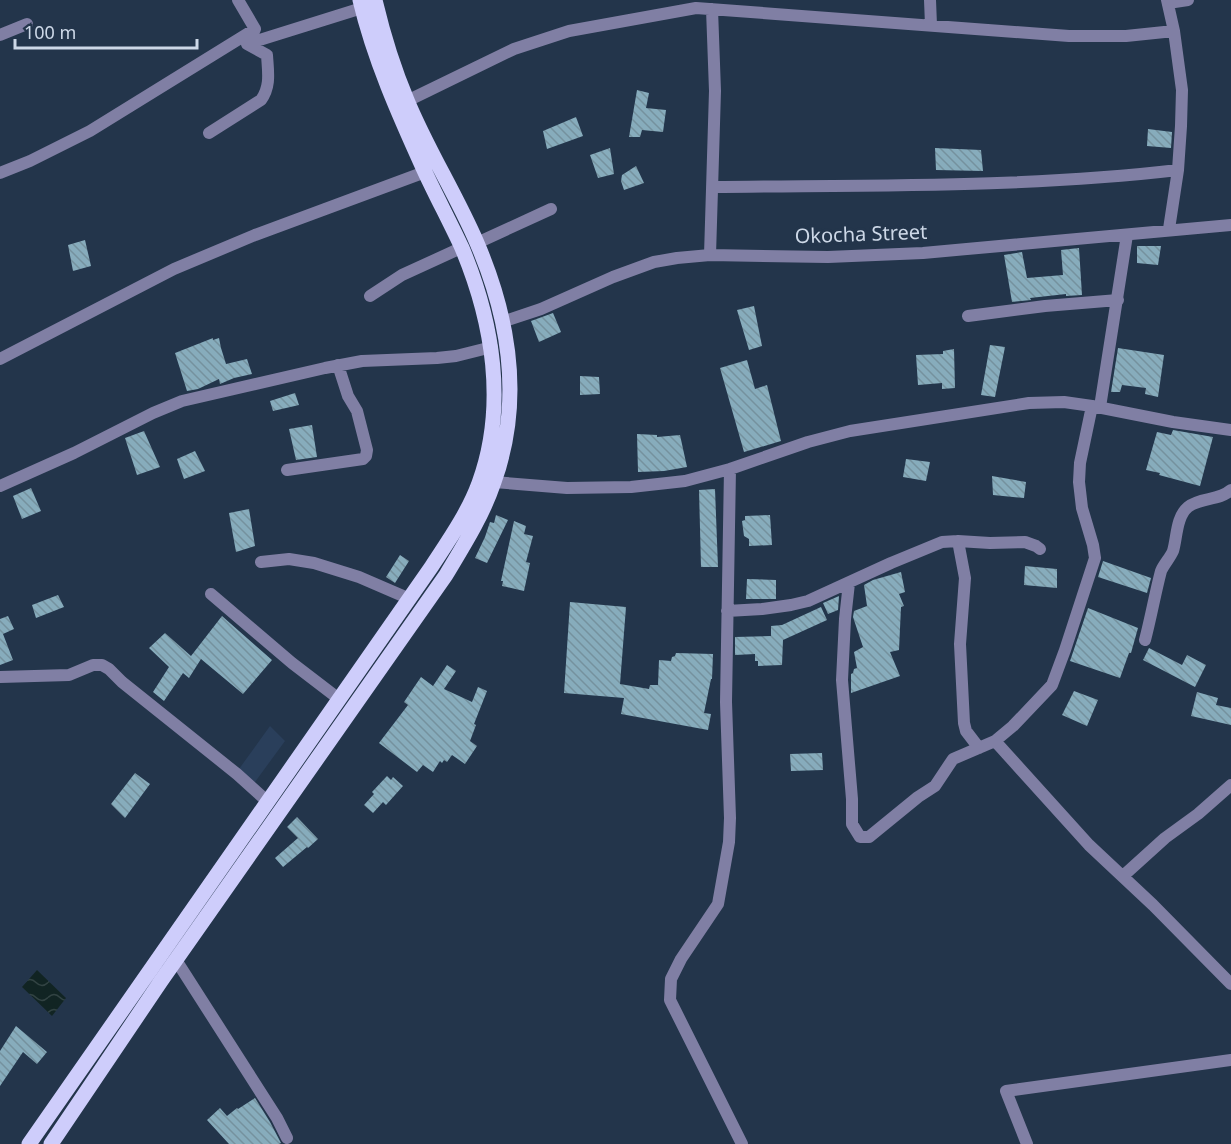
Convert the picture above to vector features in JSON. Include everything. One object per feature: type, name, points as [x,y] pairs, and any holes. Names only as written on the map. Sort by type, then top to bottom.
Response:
[{"type":"main road","points":[[51,1144],[176,960],[446,575],[473,529],[494,482],[510,415],[510,379],[508,351],[494,290],[477,243],[407,101],[387,46],[366,3]]},
{"type":"main road","points":[[29,1144],[410,599],[461,521],[479,483],[494,414],[492,347],[478,292],[461,248],[425,172],[378,61],[366,3]]},
{"type":"street","points":[[238,0],[255,29]]},
{"type":"street","points":[[930,0],[931,25]]},
{"type":"street","points":[[1169,229],[1178,170],[1182,90],[1174,31],[1167,2],[1188,0]]},
{"type":"street","points":[[247,44],[366,3]]},
{"type":"street","points":[[407,101],[514,49],[568,31],[696,4],[712,9],[1069,36],[1126,36],[1174,31]]},
{"type":"street","points":[[710,255],[715,91],[712,9]]},
{"type":"street","points":[[0,35],[27,24]]},
{"type":"street","points":[[247,44],[255,29]]},
{"type":"street","points":[[0,173],[30,161],[90,131],[255,29]]},
{"type":"street","points":[[209,133],[261,100],[266,94],[269,83],[267,55],[247,44]]},
{"type":"street","points":[[713,187],[969,185],[1107,178],[1178,170]]},
{"type":"street","points":[[0,359],[174,269],[255,235],[425,172]]},
{"type":"street","points":[[477,243],[551,209]]},
{"type":"street","name":"Okocha Street","points":[[502,322],[541,309],[613,277],[654,262],[710,255],[828,257],[911,253],[1231,225]]},
{"type":"street","points":[[849,583],[843,680],[852,824],[860,837],[869,837],[935,786],[953,759],[995,741],[1013,726],[1052,685],[1095,558],[1082,508],[1080,464],[1096,406],[1118,300],[1127,235]]},
{"type":"street","points":[[370,296],[402,275],[461,248]]},
{"type":"street","points":[[968,316],[1118,300]]},
{"type":"street","points":[[0,486],[182,401],[338,365],[362,361],[456,356],[492,347]]},
{"type":"street","points":[[287,470],[363,459],[366,456],[367,450],[357,411],[348,396],[338,365]]},
{"type":"street","points":[[494,482],[567,488],[631,487],[685,481],[850,431],[1029,403],[1064,402],[1096,406],[1173,422],[1231,430]]},
{"type":"street","points":[[730,469],[726,702],[729,842],[718,904],[671,979],[670,1000],[742,1144]]},
{"type":"street","points":[[1145,640],[1162,569],[1172,553],[1182,515],[1195,503],[1228,493],[1231,490]]},
{"type":"street","points":[[958,541],[965,578],[960,644],[964,723],[966,731],[979,747]]},
{"type":"street","points":[[727,610],[791,606],[808,601],[942,542],[1024,542],[1040,549]]},
{"type":"street","points":[[261,562],[289,559],[314,563],[359,577],[410,599]]},
{"type":"street","points":[[211,594],[292,663],[339,699]]},
{"type":"street","points":[[0,677],[69,675],[93,665],[102,665],[237,774],[268,802]]},
{"type":"street","points":[[995,741],[1089,845],[1231,984]]},
{"type":"street","points":[[1123,876],[1165,838],[1198,814],[1231,785]]},
{"type":"street","points":[[176,960],[277,1118],[287,1138]]},
{"type":"street","points":[[1027,1144],[1006,1090],[1231,1060]]},
{"type":"shaded area","points":[[270,726],[285,741],[255,782],[239,769]]},
{"type":"water","points":[[37,970],[66,998],[52,1016],[22,987]]},
{"type":"building","points":[[637,90],[649,93],[646,108],[666,110],[663,132],[642,130],[640,137],[629,137]]},
{"type":"building","points":[[576,117],[583,136],[547,149],[543,131]]},
{"type":"building","points":[[1148,129],[1172,132],[1171,148],[1147,146]]},
{"type":"building","points":[[610,148],[614,174],[598,178],[590,155]]},
{"type":"building","points":[[935,148],[981,150],[983,171],[936,170]]},
{"type":"building","points":[[636,166],[644,183],[624,190],[622,175]]},
{"type":"building","points":[[85,240],[91,266],[73,271],[68,245]]},
{"type":"building","points":[[1137,246],[1161,246],[1158,265],[1137,263]]},
{"type":"building","points":[[1079,248],[1082,295],[1066,296],[1066,294],[1012,302],[1004,255],[1022,252],[1027,278],[1063,275],[1061,250]]},
{"type":"building","points":[[754,306],[762,346],[749,350],[737,310]]},
{"type":"building","points":[[553,313],[561,332],[539,342],[531,321]]},
{"type":"building","points":[[213,338],[213,340],[219,338],[226,364],[247,359],[252,374],[220,384],[219,379],[198,389],[187,391],[175,353]]},
{"type":"building","points":[[990,345],[1005,347],[995,397],[981,395]]},
{"type":"building","points":[[1118,348],[1164,355],[1158,397],[1145,394],[1146,388],[1122,385],[1120,392],[1111,392]]},
{"type":"building","points":[[954,349],[955,388],[942,389],[942,383],[918,385],[916,355],[943,354],[943,351]]},
{"type":"building","points":[[747,360],[755,389],[767,385],[781,441],[744,452],[720,368]]},
{"type":"building","points":[[580,376],[599,377],[600,394],[580,395]]},
{"type":"building","points":[[295,393],[299,405],[273,411],[270,401]]},
{"type":"building","points":[[312,425],[317,457],[296,460],[289,429]]},
{"type":"building","points":[[1173,430],[1213,437],[1200,486],[1146,470],[1157,432],[1171,435]]},
{"type":"building","points":[[144,431],[160,467],[137,475],[125,438]]},
{"type":"building","points":[[637,434],[657,435],[657,437],[680,435],[687,467],[638,472]]},
{"type":"building","points":[[195,451],[205,471],[184,479],[177,459]]},
{"type":"building","points":[[906,459],[930,462],[926,481],[903,477]]},
{"type":"building","points":[[992,476],[1026,482],[1024,498],[993,495]]},
{"type":"building","points":[[31,488],[41,511],[22,519],[13,496]]},
{"type":"building","points":[[715,489],[718,567],[701,567],[699,490]]},
{"type":"building","points":[[249,509],[255,546],[236,552],[229,513]]},
{"type":"building","points":[[496,515],[508,520],[487,563],[475,558],[490,522],[494,523]]},
{"type":"building","points":[[770,515],[772,545],[749,546],[749,539],[744,536],[742,521],[745,520],[745,516]]},
{"type":"building","points":[[514,521],[526,526],[524,534],[533,536],[526,562],[530,563],[524,591],[502,586],[503,581],[501,581]]},
{"type":"building","points":[[400,555],[409,561],[395,583],[386,577]]},
{"type":"building","points":[[1103,561],[1151,578],[1147,593],[1098,577]]},
{"type":"building","points":[[1025,566],[1057,569],[1057,588],[1024,585]]},
{"type":"building","points":[[901,572],[905,592],[899,594],[904,606],[901,607],[899,650],[890,652],[900,676],[851,693],[851,674],[857,668],[854,652],[863,647],[853,617],[854,611],[867,606],[864,585]]},
{"type":"building","points":[[747,579],[776,580],[776,599],[746,599]]},
{"type":"building","points":[[58,595],[64,607],[36,618],[32,605]]},
{"type":"building","points":[[839,596],[838,610],[828,614],[823,603]]},
{"type":"building","points":[[570,602],[626,607],[620,684],[649,689],[650,685],[658,685],[659,660],[671,661],[676,653],[713,654],[712,679],[704,713],[711,714],[708,730],[621,714],[624,698],[564,693]]},
{"type":"building","points":[[821,607],[827,620],[783,640],[782,665],[758,666],[755,654],[735,655],[735,637],[771,636],[771,626],[782,625]]},
{"type":"building","points":[[1088,608],[1138,628],[1131,653],[1129,653],[1120,678],[1070,661]]},
{"type":"building","points":[[8,616],[14,629],[3,634],[13,660],[0,665],[0,619]]},
{"type":"building","points":[[222,616],[272,660],[243,694],[201,659],[189,678],[183,673],[164,701],[153,692],[169,667],[149,648],[165,633],[191,656]]},
{"type":"building","points":[[1149,648],[1182,665],[1187,655],[1206,665],[1195,687],[1143,660]]},
{"type":"building","points":[[447,665],[456,671],[444,689],[472,702],[478,687],[487,691],[470,741],[477,746],[465,764],[452,755],[447,762],[440,761],[433,772],[423,765],[417,772],[379,743],[408,705],[404,702],[421,677],[433,686]]},
{"type":"building","points":[[1074,691],[1098,700],[1087,726],[1062,715]]},
{"type":"building","points":[[1197,692],[1218,698],[1216,705],[1231,708],[1231,725],[1191,716]]},
{"type":"building","points":[[822,753],[823,770],[791,771],[790,754]]},
{"type":"building","points":[[135,773],[150,784],[125,818],[111,804]]},
{"type":"building","points":[[387,776],[391,780],[393,777],[403,786],[386,805],[383,802],[373,813],[364,805],[374,794],[372,792]]},
{"type":"building","points":[[297,817],[318,839],[283,867],[275,858],[298,838],[287,827]]},
{"type":"building","points":[[16,1026],[47,1052],[37,1064],[23,1052],[0,1086],[0,1051]]},
{"type":"building","points":[[255,1098],[281,1143],[229,1144],[207,1120],[220,1108],[227,1116]]}]
